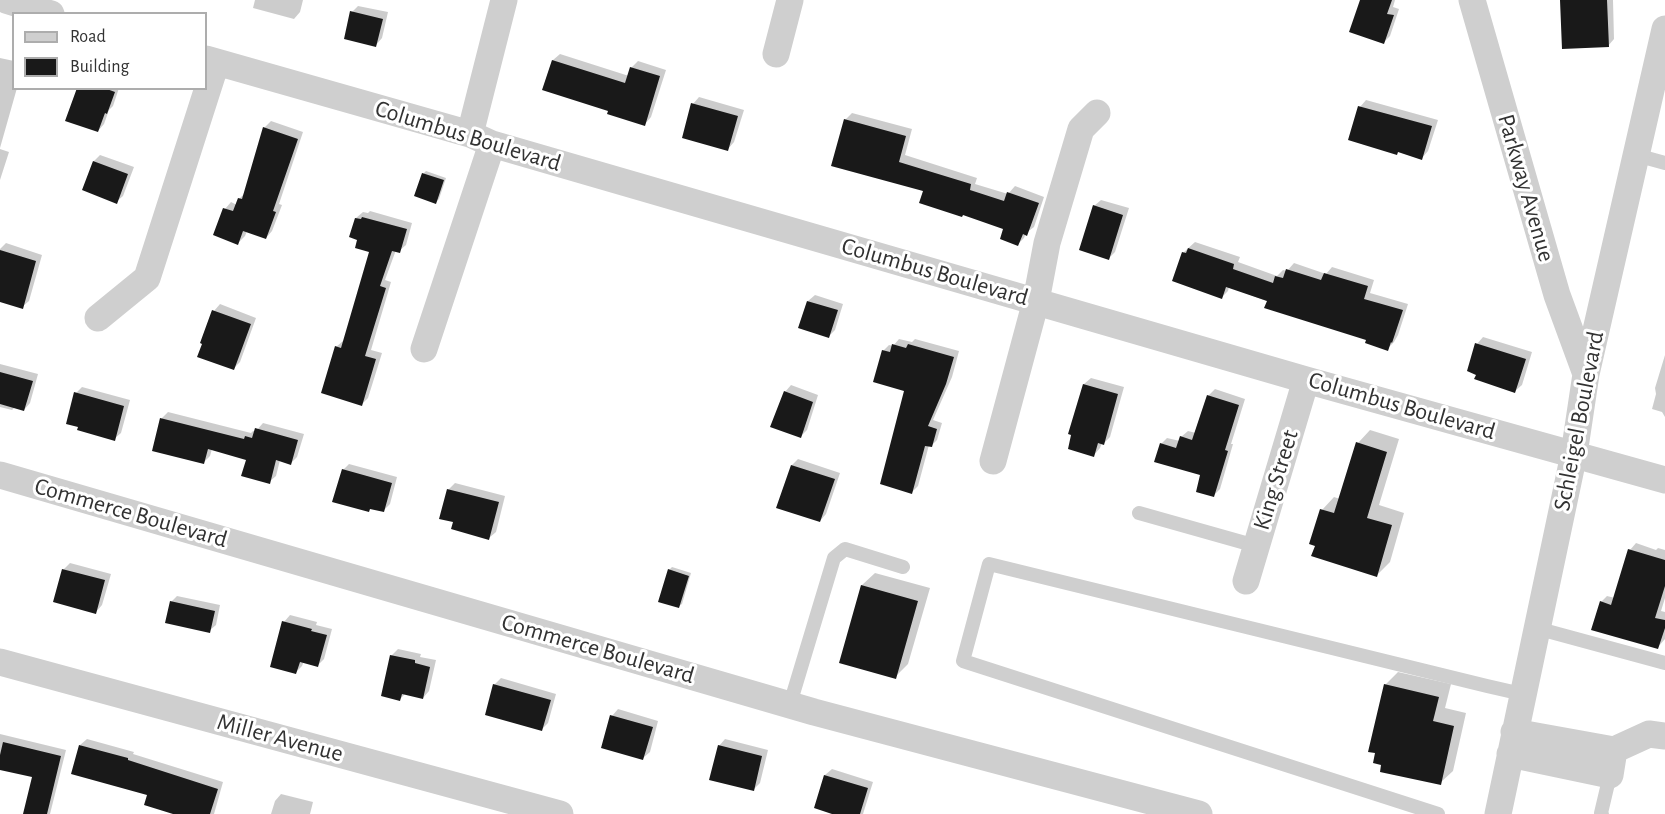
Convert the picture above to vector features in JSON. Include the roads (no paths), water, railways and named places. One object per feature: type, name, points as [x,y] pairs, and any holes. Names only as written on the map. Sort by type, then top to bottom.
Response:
[{"type":"street","points":[[6,0],[45,12]]},
{"type":"street","points":[[424,350],[481,139],[504,0]]},
{"type":"street","points":[[776,54],[790,0]]},
{"type":"street","name":"Parkway Avenue","points":[[1472,0],[1557,295],[1586,374]]},
{"type":"street","name":"Schleigel Boulevard","points":[[1498,814],[1574,454],[1586,374],[1665,29]]},
{"type":"street","name":"Columbus Boulevard","points":[[211,61],[1306,380],[1665,480]]},
{"type":"street","points":[[99,318],[147,278],[202,90]]},
{"type":"street","points":[[993,461],[1036,301],[1047,243],[1081,129],[1097,113]]},
{"type":"street","name":"King Street","points":[[1246,581],[1306,380]]},
{"type":"street","name":"Commerce Boulevard","points":[[0,475],[790,704],[1198,814]]},
{"type":"street","name":"Miller Avenue","points":[[0,662],[560,814]]},
{"type":"street","points":[[1512,743],[1612,762],[1648,734],[1665,736]]},
{"type":"lane","points":[[1636,155],[1665,163]]},
{"type":"lane","points":[[1139,513],[1257,546]]},
{"type":"lane","points":[[790,704],[834,558],[845,549],[903,567]]},
{"type":"lane","points":[[1438,814],[963,661],[989,564],[1522,694]]},
{"type":"lane","points":[[1536,628],[1665,663]]},
{"type":"lane","points":[[1602,814],[1612,762]]}]
